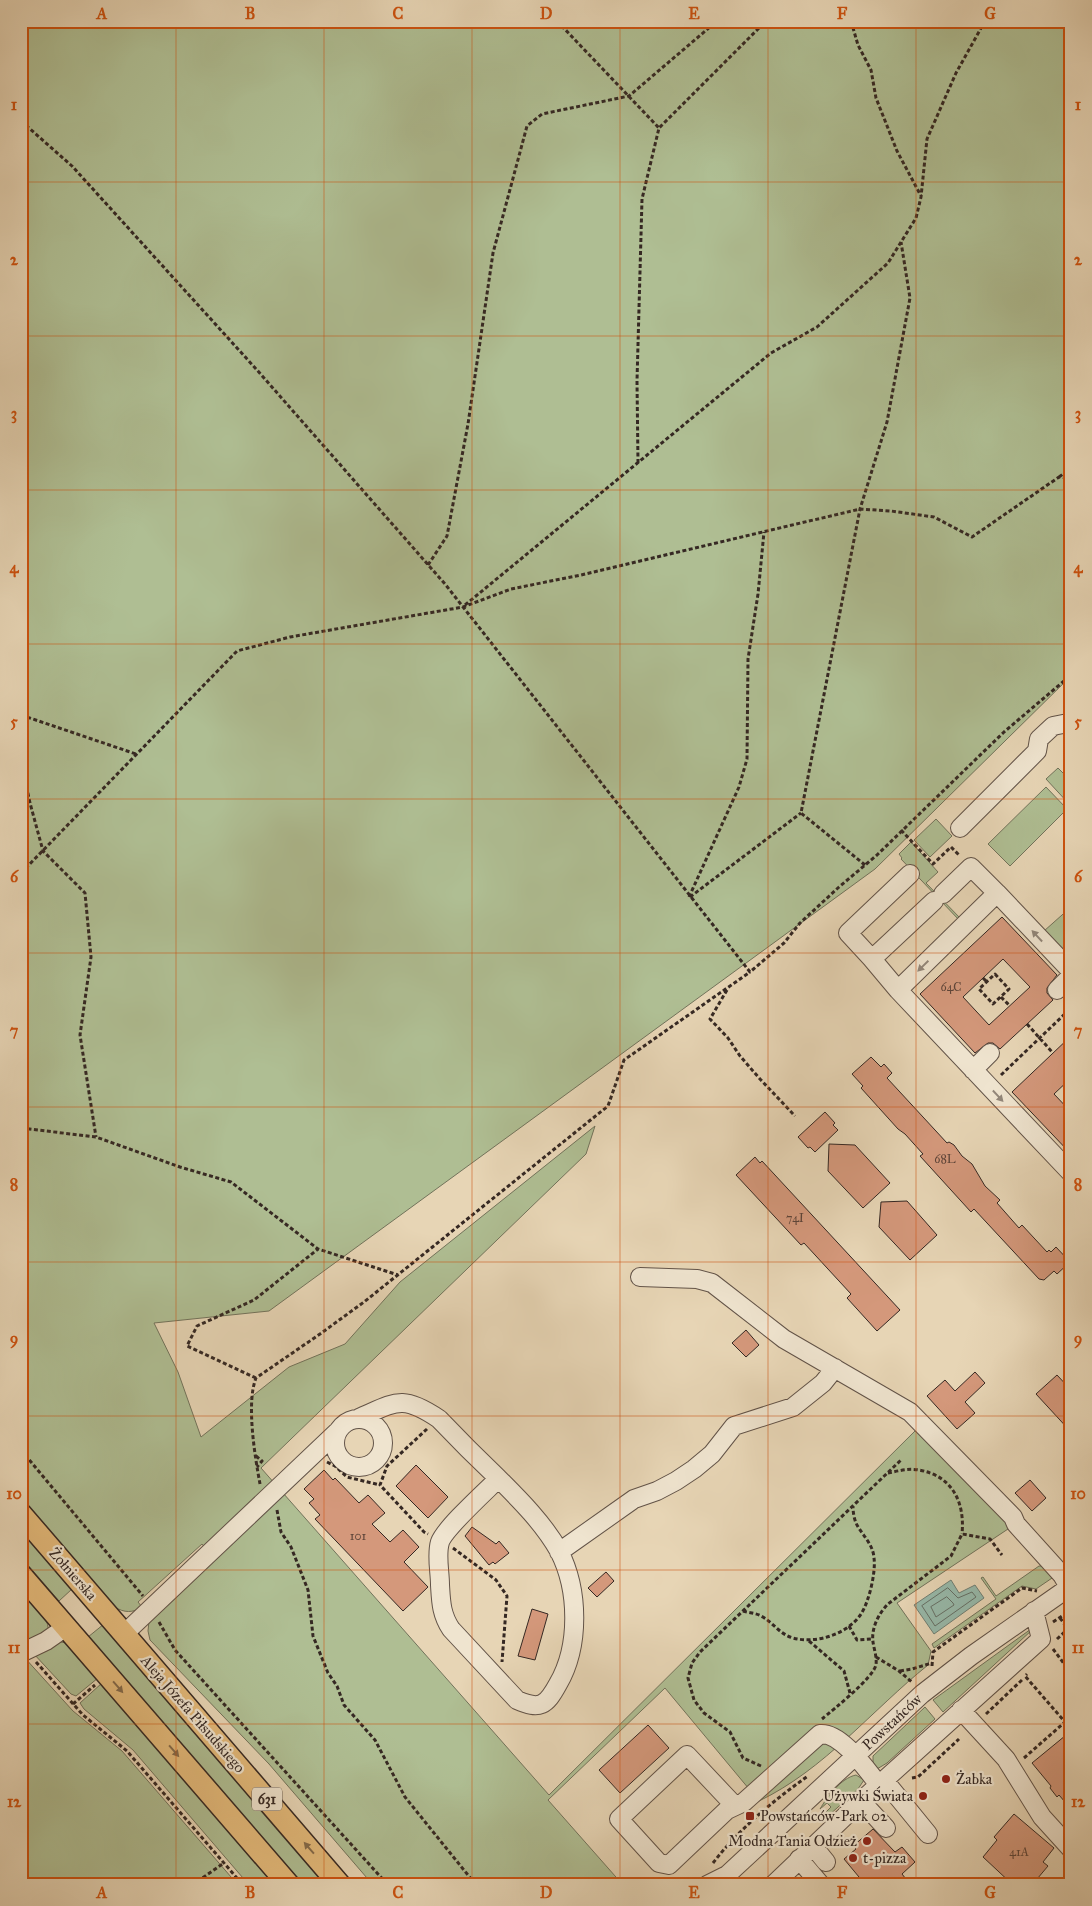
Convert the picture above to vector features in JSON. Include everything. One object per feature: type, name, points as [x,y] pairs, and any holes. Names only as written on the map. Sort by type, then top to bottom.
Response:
[{"type":"main road","name":"Żołnierska","points":[[21,1514],[124,1634]]},
{"type":"main road","name":"631","points":[[21,1575],[289,1885]]},
{"type":"main road","name":"Aleja Józefa Piłsudskiego","points":[[124,1634],[340,1885]]},
{"type":"street","points":[[960,828],[1037,750],[1039,739],[1053,726],[1070,723]]},
{"type":"street","points":[[872,959],[971,867],[1071,971]]},
{"type":"street","points":[[910,874],[848,933],[898,990],[989,1087],[1069,1167]]},
{"type":"street","points":[[898,990],[997,893]]},
{"type":"street","points":[[1057,990],[1071,976]]},
{"type":"street","points":[[973,1070],[990,1053]]},
{"type":"street","points":[[640,1277],[697,1279],[712,1284],[784,1339],[910,1412],[1013,1517],[1016,1524],[1046,1549],[1070,1586]]},
{"type":"street","points":[[559,1552],[634,1499],[669,1484],[694,1469],[712,1454],[734,1426],[793,1406],[823,1382],[835,1368]]},
{"type":"street","points":[[124,1634],[338,1431],[343,1424],[392,1404],[409,1402],[439,1419],[498,1479],[536,1520],[559,1552],[569,1580],[574,1611],[570,1658],[565,1672],[550,1699],[540,1706],[530,1706],[517,1700],[451,1629],[444,1619],[442,1610],[438,1552],[441,1540],[448,1529],[498,1479]]},
{"type":"street","points":[[338,1431],[335,1447],[338,1455],[344,1462],[351,1466],[360,1467],[375,1461],[383,1446],[380,1430],[367,1420],[358,1418]]},
{"type":"street","name":"Powstańców","points":[[707,1885],[724,1880],[922,1694],[1070,1586]]},
{"type":"street","points":[[772,1885],[961,1710],[1049,1641],[1034,1611]]},
{"type":"street","points":[[21,1653],[46,1641],[66,1627]]},
{"type":"street","points":[[961,1710],[1006,1759],[1042,1817],[1071,1849]]},
{"type":"street","points":[[735,1806],[687,1755],[619,1819],[659,1863],[670,1865],[727,1810],[735,1806],[754,1793],[820,1734],[828,1733],[835,1737],[882,1782],[928,1834]]},
{"type":"street","points":[[861,1801],[886,1828]]},
{"type":"street","points":[[813,1846],[826,1862]]},
{"type":"street","points":[[799,1859],[821,1885]]},
{"type":"path","points":[[557,21],[659,128]]},
{"type":"path","points":[[428,565],[447,536],[468,424],[493,253],[527,126],[542,114],[629,96],[718,21]]},
{"type":"path","points":[[638,463],[637,381],[642,199],[659,128],[766,21]]},
{"type":"path","points":[[851,21],[858,45],[871,70],[876,98],[897,152],[921,197]]},
{"type":"path","points":[[463,607],[771,353],[817,327],[888,263],[916,218],[921,197],[927,139],[956,73],[985,21]]},
{"type":"path","points":[[21,121],[72,166],[257,370],[428,565],[750,972]]},
{"type":"path","points":[[689,897],[801,813],[860,509],[887,422],[910,298],[901,242]]},
{"type":"path","points":[[21,873],[237,651],[290,637],[463,607],[511,589],[860,509],[934,517],[972,537],[1071,468]]},
{"type":"path","points":[[1059,477],[1071,479]]},
{"type":"path","points":[[689,897],[739,787],[747,760],[748,660],[758,594],[764,532]]},
{"type":"path","points":[[476,1885],[405,1797],[375,1740],[344,1705],[337,1686],[328,1674],[313,1636],[308,1590],[291,1547],[281,1532],[257,1467],[262,1461],[256,1456],[252,1388],[256,1378],[320,1334],[398,1275],[608,1106],[624,1060],[750,972],[784,943],[800,923],[865,865],[1004,732],[1071,675]]},
{"type":"path","points":[[21,715],[136,754]]},
{"type":"path","points":[[21,761],[43,851],[85,893],[91,957],[80,1035],[96,1137]]},
{"type":"path","points":[[801,813],[865,865]]},
{"type":"path","points":[[901,830],[933,864],[951,847],[971,867]]},
{"type":"path","points":[[995,974],[1008,989],[1000,997],[993,1004],[979,989],[995,974]]},
{"type":"path","points":[[983,978],[987,982]]},
{"type":"path","points":[[729,987],[710,1019],[728,1038],[740,1056],[760,1079],[795,1116]]},
{"type":"path","points":[[1000,997],[1010,1006]]},
{"type":"path","points":[[989,1087],[1071,1008]]},
{"type":"path","points":[[1026,1024],[1052,1053]]},
{"type":"path","points":[[21,1128],[96,1137],[180,1167],[231,1182],[318,1249],[398,1275]]},
{"type":"path","points":[[256,1378],[187,1346],[197,1326],[254,1300],[318,1249]]},
{"type":"path","points":[[21,1450],[152,1607],[162,1629],[175,1650],[388,1885]]},
{"type":"path","points":[[763,1766],[757,1766],[743,1758],[730,1732],[698,1708],[689,1683],[689,1673],[696,1657],[901,1460]]},
{"type":"path","points":[[319,1464],[326,1462],[335,1466],[347,1477],[380,1485]]},
{"type":"path","points":[[821,1720],[869,1676],[875,1666],[876,1657],[872,1639],[875,1625],[884,1608],[951,1556],[962,1534],[962,1508],[958,1498],[948,1485],[932,1474],[919,1470],[887,1473]]},
{"type":"path","points":[[809,1641],[836,1634],[849,1626],[861,1614],[873,1576],[874,1560],[869,1541],[857,1524],[853,1506]]},
{"type":"path","points":[[962,1534],[990,1539],[1002,1555]]},
{"type":"path","points":[[742,1611],[761,1616],[785,1635],[809,1641],[844,1671],[850,1694]]},
{"type":"path","points":[[1060,1618],[1069,1628],[1049,1641],[1071,1672]]},
{"type":"path","points":[[849,1626],[857,1640],[872,1639]]},
{"type":"path","points":[[876,1657],[899,1671],[912,1683]]},
{"type":"path","points":[[899,1671],[932,1662]]},
{"type":"path","points":[[73,1704],[100,1666]]},
{"type":"path","points":[[1030,1670],[1025,1676],[1071,1729]]},
{"type":"path","points":[[54,1682],[83,1715],[127,1751],[242,1885]]},
{"type":"path","points":[[1012,1769],[1065,1722]]},
{"type":"path","points":[[192,1885],[224,1863]]},
{"type":"shaded area","points":[[21,21],[1071,21],[1071,676],[875,869],[269,1311],[154,1323],[178,1372],[201,1437],[289,1367],[345,1344],[400,1282],[595,1126],[586,1154],[261,1468],[549,1795],[918,1428],[1014,1525],[897,1603],[931,1651],[928,1665],[805,1773],[759,1801],[665,1688],[548,1800],[623,1885],[373,1885],[269,1764],[150,1640],[148,1631],[149,1621],[213,1558],[202,1544],[138,1602],[142,1607],[128,1612],[115,1607],[21,1499]]},
{"type":"shaded area","points":[[1058,768],[1071,781],[1070,805],[1046,779]]},
{"type":"shaded area","points":[[1046,787],[1067,809],[1010,866],[988,844]]},
{"type":"shaded area","points":[[936,819],[952,836],[930,857],[914,840]]},
{"type":"shaded area","points":[[911,842],[938,872],[926,883],[961,919],[960,921],[901,859],[899,854]]},
{"type":"shaded area","points":[[1071,907],[1071,959],[1044,931]]},
{"type":"shaded area","points":[[21,1531],[72,1589],[59,1601],[21,1557]]},
{"type":"shaded area","points":[[1039,1566],[1045,1566],[1055,1576],[1036,1589],[1022,1586],[934,1648],[932,1644],[996,1599],[981,1578],[983,1577],[996,1596]]},
{"type":"shaded area","points":[[21,1589],[42,1613],[48,1630],[26,1645],[21,1640]]},
{"type":"shaded area","points":[[104,1624],[328,1885],[301,1885],[88,1637]]},
{"type":"shaded area","points":[[1031,1629],[943,1712],[933,1700]]},
{"type":"shaded area","points":[[56,1641],[66,1643],[98,1678],[76,1696],[71,1694],[33,1653]]},
{"type":"shaded area","points":[[24,1657],[73,1711],[122,1751],[238,1885],[21,1885],[21,1658]]},
{"type":"shaded area","points":[[102,1683],[276,1885],[249,1885],[133,1750],[84,1709],[80,1703]]},
{"type":"shaded area","points":[[925,1707],[935,1719],[887,1763],[877,1769],[873,1765],[873,1756]]},
{"type":"shaded area","points":[[856,1775],[864,1780],[858,1789],[827,1817],[824,1814],[831,1807],[827,1803],[820,1809],[826,1799],[845,1780]]},
{"type":"water","points":[[951,1580],[959,1593],[975,1585],[984,1598],[934,1634],[914,1605]]},
{"type":"building","points":[[1002,917],[1057,975],[1047,988],[1047,993],[1053,1000],[1000,1049],[993,1043],[988,1043],[975,1053],[920,994]],"holes":[[[1003,959],[1030,987],[989,1025],[963,997]]]},
{"type":"building","points":[[1071,1036],[1071,1078],[1054,1094],[1071,1112],[1071,1154],[1012,1092]]},
{"type":"building","points":[[871,1057],[881,1067],[884,1064],[892,1073],[887,1078],[947,1143],[949,1142],[954,1145],[962,1156],[972,1164],[985,1186],[1000,1200],[997,1203],[1019,1228],[1022,1225],[1047,1252],[1049,1250],[1051,1252],[1056,1247],[1070,1262],[1057,1274],[1054,1271],[1044,1280],[1039,1279],[974,1209],[971,1212],[920,1156],[923,1154],[861,1088],[863,1086],[852,1074]]},
{"type":"building","points":[[825,1112],[835,1123],[833,1125],[838,1130],[815,1152],[810,1147],[808,1148],[798,1137]]},
{"type":"building","points":[[829,1144],[855,1145],[890,1183],[863,1208],[828,1171]]},
{"type":"building","points":[[755,1157],[760,1163],[762,1161],[900,1310],[877,1331],[847,1298],[851,1294],[804,1243],[801,1245],[736,1175]]},
{"type":"building","points":[[907,1201],[937,1235],[910,1260],[879,1227],[881,1202]]},
{"type":"building","points":[[746,1330],[759,1345],[746,1357],[732,1343]]},
{"type":"building","points":[[975,1372],[985,1383],[965,1402],[975,1413],[957,1429],[927,1396],[945,1380],[955,1391]]},
{"type":"building","points":[[1057,1375],[1071,1390],[1071,1432],[1036,1394]]},
{"type":"building","points":[[416,1465],[448,1497],[428,1518],[396,1486]]},
{"type":"building","points":[[324,1470],[333,1480],[335,1478],[359,1503],[368,1495],[385,1513],[372,1524],[390,1542],[403,1530],[419,1547],[404,1562],[428,1587],[403,1611],[315,1519],[320,1515],[309,1503],[314,1499],[304,1489]]},
{"type":"building","points":[[1030,1480],[1046,1498],[1032,1511],[1015,1493]]},
{"type":"building","points":[[472,1527],[496,1544],[499,1541],[509,1553],[495,1564],[493,1562],[489,1565],[465,1536]]},
{"type":"building","points":[[606,1572],[614,1581],[597,1597],[588,1588]]},
{"type":"building","points":[[532,1609],[548,1614],[535,1660],[518,1656]]},
{"type":"building","points":[[648,1725],[669,1748],[620,1793],[599,1770]]},
{"type":"building","points":[[1071,1731],[1071,1809],[1059,1795],[1057,1797],[1050,1788],[1051,1786],[1032,1763]]},
{"type":"building","points":[[1014,1814],[1054,1848],[1043,1862],[1048,1866],[1032,1885],[1013,1885],[983,1857],[997,1840],[994,1837]]},
{"type":"building","points":[[873,1829],[895,1852],[902,1847],[915,1862],[902,1874],[906,1879],[900,1885],[863,1885],[844,1859],[856,1849],[853,1846]]},
{"type":"place","name":"Żabka","points":[[946,1779]]},
{"type":"place","name":"Używki Świata","points":[[923,1796]]},
{"type":"place","name":"Powstańców-Park 02","points":[[750,1816]]},
{"type":"place","name":"Modna Tania Odzież","points":[[867,1841]]},
{"type":"place","name":"t-pizza","points":[[853,1858]]}]
